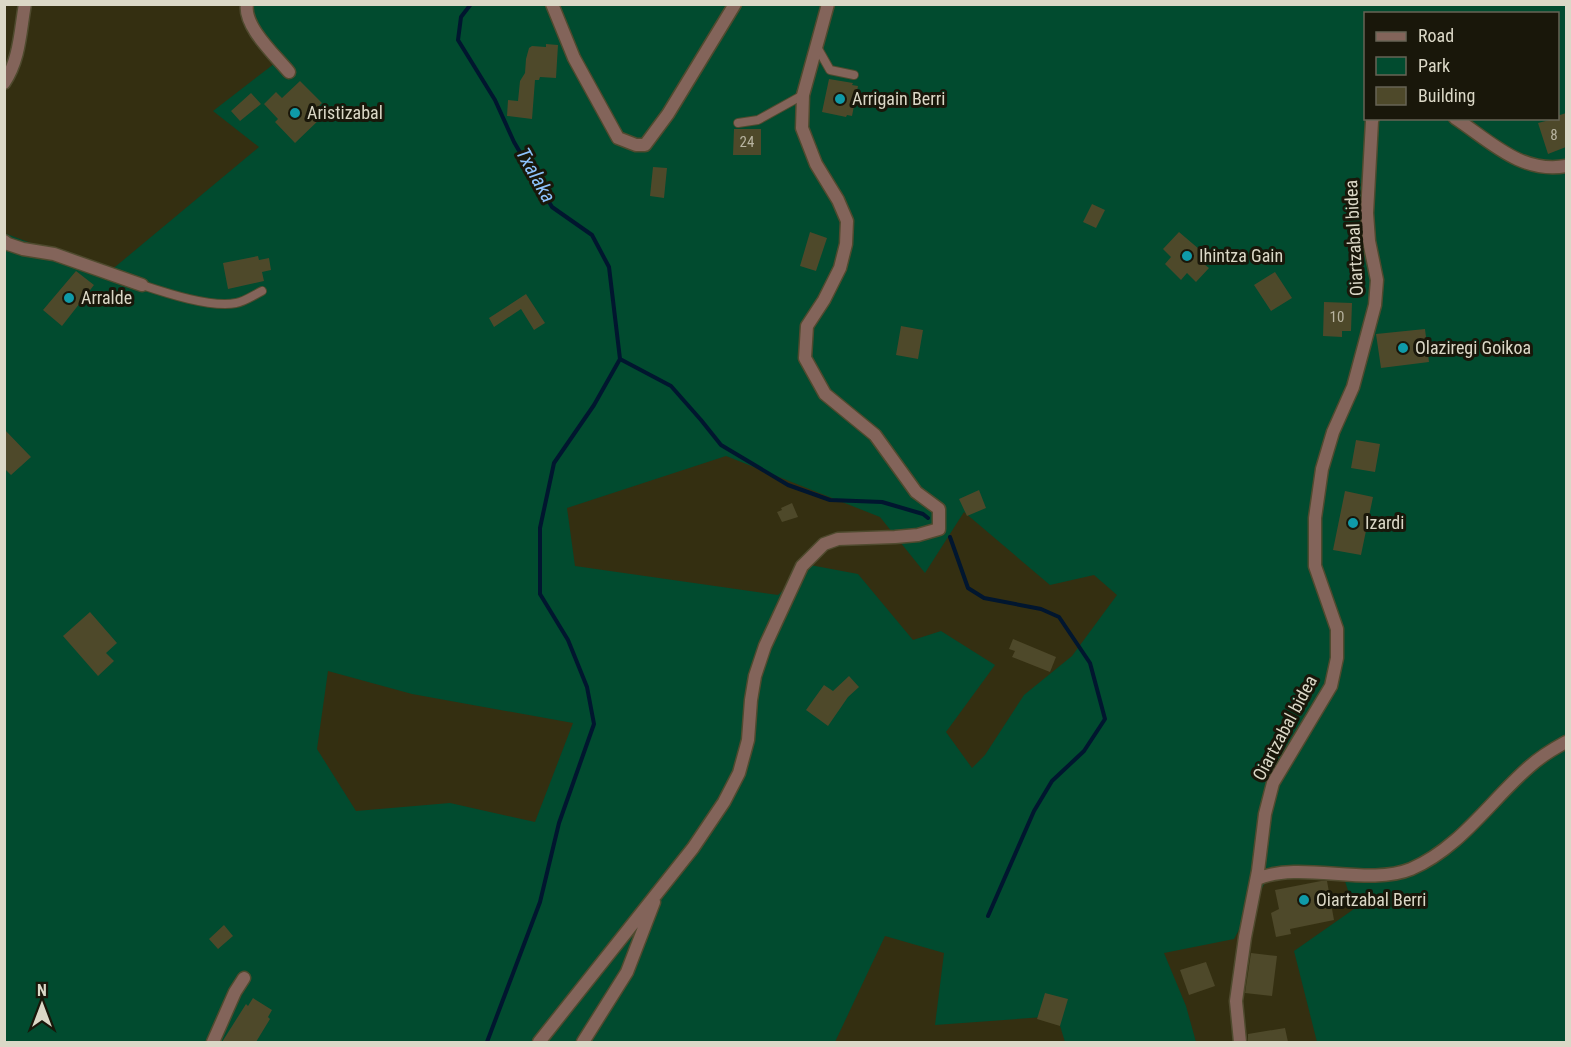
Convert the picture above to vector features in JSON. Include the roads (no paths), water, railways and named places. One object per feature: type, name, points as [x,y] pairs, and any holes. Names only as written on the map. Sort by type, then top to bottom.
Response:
[{"type":"street","points":[[4,83],[19,51],[25,4]]},
{"type":"street","points":[[247,4],[246,13],[253,29],[289,72]]},
{"type":"street","points":[[552,4],[574,58],[618,138],[636,145],[645,145],[668,114],[735,4]]},
{"type":"street","points":[[539,1042],[705,831],[740,773],[748,740],[755,676],[765,646],[802,566],[824,544],[838,538],[918,535],[939,529],[939,509],[916,492],[875,435],[825,394],[805,358],[807,326],[824,300],[840,268],[846,244],[847,221],[838,200],[816,164],[802,128],[803,95],[828,4]]},
{"type":"street","name":"Oiartzabal bidea","points":[[1240,1042],[1236,1001],[1245,937],[1257,879],[1265,814],[1273,783],[1330,686],[1337,658],[1337,629],[1315,566],[1315,518],[1322,470],[1333,432],[1353,387],[1375,305],[1377,280],[1369,241],[1367,213],[1373,120]]},
{"type":"street","points":[[1458,120],[1514,159],[1540,167],[1566,166]]},
{"type":"street","points":[[6,244],[54,254],[142,285]]},
{"type":"street","points":[[1257,879],[1277,874],[1389,874],[1410,869],[1444,850],[1461,836],[1529,767],[1566,742]]},
{"type":"street","points":[[583,1042],[627,972],[657,893]]},
{"type":"street","points":[[213,1042],[235,992],[244,978]]},
{"type":"lane","points":[[817,47],[830,70],[854,75]]},
{"type":"lane","points":[[738,123],[758,120],[803,95]]},
{"type":"lane","points":[[142,285],[165,293],[219,304],[237,303],[262,291]]},
{"type":"waterway","name":"Txalaka","points":[[471,4],[461,17],[458,40],[495,100],[514,142],[552,207],[592,235],[609,267],[620,359],[594,405],[554,463],[540,528],[540,594],[568,640],[587,687],[594,724],[559,823],[540,902],[487,1042]]},
{"type":"waterway","points":[[620,359],[671,386],[721,445],[788,485],[830,500],[882,502],[923,514],[928,518]]},
{"type":"waterway","points":[[950,537],[968,588],[984,598],[1041,609],[1059,617],[1090,663],[1105,719],[1084,751],[1052,781],[1034,811],[988,916]]},
{"type":"place","name":"Arrigain Berri","points":[[840,99]]},
{"type":"place","name":"Aristizabal","points":[[295,113]]},
{"type":"place","name":"Ihintza Gain","points":[[1187,256]]},
{"type":"place","name":"Arralde","points":[[69,298]]},
{"type":"place","name":"Olaziregi Goikoa","points":[[1403,348]]},
{"type":"place","name":"Izardi","points":[[1353,523]]},
{"type":"place","name":"Oiartzabal Berri","points":[[1304,900]]}]
